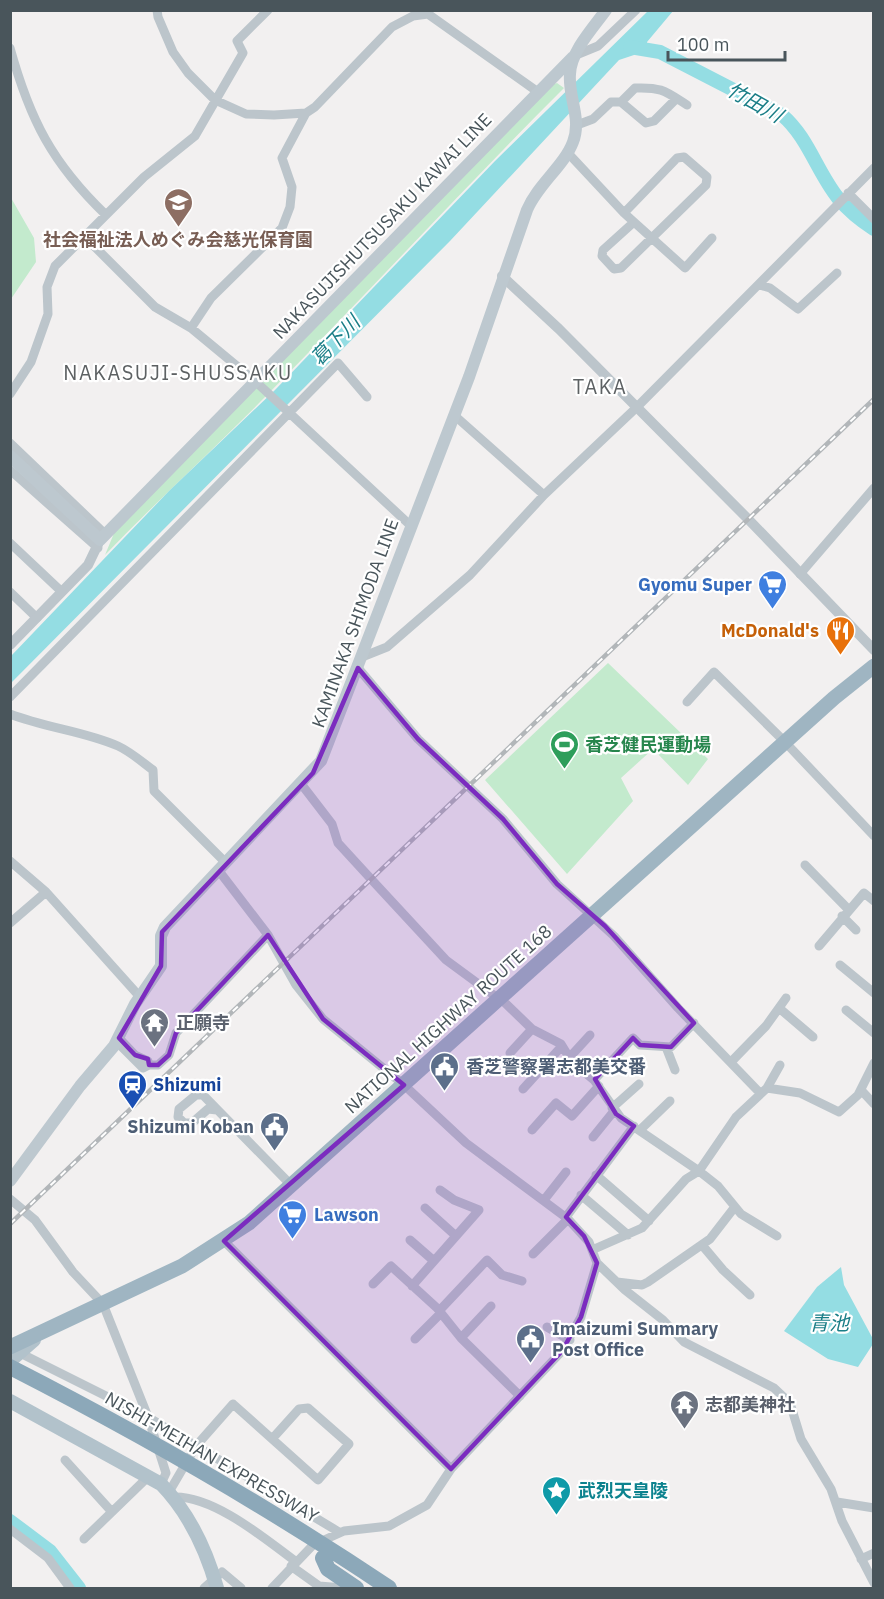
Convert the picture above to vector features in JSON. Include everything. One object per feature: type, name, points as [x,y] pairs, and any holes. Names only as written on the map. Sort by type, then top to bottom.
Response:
[{"type":"highway","name":"NATIONAL HIGHWAY ROUTE 168","points":[[13,1353],[55,1325],[182,1266],[224,1241],[292,1186],[785,742],[873,666]]},
{"type":"highway","name":"NISHI-MEIHAN EXPRESSWAY","points":[[10,1368],[147,1438],[238,1491],[389,1588]]},
{"type":"highway","name":"NISHI-MEIHAN EXPRESSWAY","points":[[10,1379],[170,1464],[369,1588]]},
{"type":"highway","points":[[323,1558],[328,1569],[356,1588]]},
{"type":"main road","points":[[576,119],[570,78],[576,54],[606,10]]},
{"type":"main road","name":"NAKASUJISHUTSUSAKU KAWAI LINE","points":[[101,541],[260,385],[576,54]]},
{"type":"main road","name":"KAMINAKA SHIMODA LINE","points":[[10,1181],[80,1086],[118,1040],[140,997],[161,966],[162,932],[302,785],[324,755],[453,415],[531,199],[567,152],[576,119]]},
{"type":"main road","points":[[10,456],[101,541]]},
{"type":"main road","points":[[10,1401],[149,1476],[168,1491],[194,1528],[212,1585]]},
{"type":"street","points":[[158,10],[158,17],[173,52],[188,73],[215,100],[246,114],[306,113]]},
{"type":"street","points":[[10,394],[31,362],[48,314],[47,287],[52,271],[144,177],[195,136],[243,53],[237,41],[268,10]]},
{"type":"street","points":[[576,54],[598,46],[636,10]]},
{"type":"street","points":[[191,328],[211,298],[282,228],[290,207],[292,187],[282,158],[294,132],[304,121],[306,113],[331,92],[392,27],[413,15],[430,12],[538,92]]},
{"type":"street","points":[[10,48],[25,95],[50,150],[75,185],[106,215]]},
{"type":"street","points":[[621,102],[635,88],[657,87],[687,105]]},
{"type":"street","points":[[576,119],[593,119],[611,102],[621,102],[646,123],[654,121],[676,99]]},
{"type":"street","points":[[567,152],[624,213],[685,268],[712,238]]},
{"type":"street","points":[[624,213],[677,158],[684,156],[707,177],[706,185],[621,268],[614,269],[602,256],[603,250],[634,222]]},
{"type":"street","points":[[873,168],[760,285],[544,495],[470,575],[387,647],[360,663],[418,739],[503,819],[557,884],[593,914],[731,1062],[763,1090],[800,1093],[839,1112],[861,1090],[873,1063]]},
{"type":"street","points":[[847,194],[873,219]]},
{"type":"street","points":[[84,236],[155,307],[191,328],[260,385],[410,525]]},
{"type":"street","points":[[760,285],[798,309],[837,273]]},
{"type":"street","points":[[502,276],[559,329],[873,650]]},
{"type":"street","points":[[10,697],[289,410],[338,363],[367,397]]},
{"type":"street","points":[[453,415],[544,495]]},
{"type":"street","points":[[10,443],[101,541]]},
{"type":"street","points":[[10,470],[101,541]]},
{"type":"street","points":[[800,574],[873,488]]},
{"type":"street","points":[[10,645],[88,565],[101,541]]},
{"type":"street","points":[[10,543],[62,592]]},
{"type":"street","points":[[10,592],[37,618]]},
{"type":"street","points":[[687,702],[714,672],[785,742],[873,836]]},
{"type":"street","points":[[10,714],[49,727],[101,739],[130,753],[153,770],[154,791],[223,867],[268,935],[296,984],[323,1019],[404,1085],[466,1143],[567,1218],[584,1236],[597,1263],[663,1320],[684,1342],[774,1388],[787,1397],[801,1439],[837,1502],[873,1583]]},
{"type":"street","points":[[302,785],[332,824],[338,843],[446,960],[500,999],[532,1029],[550,1036],[562,1046],[569,1058],[597,1083],[613,1110],[684,1163],[699,1171],[723,1191],[734,1208],[777,1236]]},
{"type":"street","points":[[10,861],[46,892],[140,997]]},
{"type":"street","points":[[805,865],[845,913],[856,930]]},
{"type":"street","points":[[10,923],[46,892]]},
{"type":"street","points":[[819,946],[864,893],[873,901]]},
{"type":"street","points":[[118,1040],[143,1068],[158,1065],[169,1055],[176,1033],[268,935]]},
{"type":"street","points":[[840,965],[873,993]]},
{"type":"street","points":[[731,1062],[766,1026],[786,998]]},
{"type":"street","points":[[779,1008],[813,1037]]},
{"type":"street","points":[[846,1010],[873,1034]]},
{"type":"street","points":[[532,1130],[556,1102],[572,1116],[633,1038],[640,1045],[671,1047],[694,1023]]},
{"type":"street","points":[[510,1053],[532,1029]]},
{"type":"street","points":[[569,1058],[590,1035]]},
{"type":"street","points":[[523,1089],[562,1046]]},
{"type":"street","points":[[666,1047],[675,1070]]},
{"type":"street","points":[[592,1250],[628,1235],[649,1221],[686,1179],[699,1171],[729,1125],[763,1090],[780,1065]]},
{"type":"street","points":[[593,1137],[613,1110],[639,1084]]},
{"type":"street","points":[[861,1090],[873,1104]]},
{"type":"street","points":[[533,1254],[567,1218],[596,1175],[637,1128],[670,1101]]},
{"type":"street","points":[[217,1110],[292,1186]]},
{"type":"street","points":[[544,1200],[566,1172]]},
{"type":"street","points":[[596,1175],[649,1221]]},
{"type":"street","points":[[412,1286],[479,1210],[454,1200],[440,1190]]},
{"type":"street","points":[[581,1195],[628,1235]]},
{"type":"street","points":[[10,1199],[35,1220],[73,1272],[103,1304],[148,1417],[166,1473],[168,1491]]},
{"type":"street","points":[[425,1208],[456,1236]]},
{"type":"street","points":[[617,1282],[642,1285],[702,1245],[718,1231],[734,1208]]},
{"type":"street","points":[[410,1240],[434,1261]]},
{"type":"street","points":[[224,1241],[451,1469]]},
{"type":"street","points":[[702,1245],[730,1278],[750,1295]]},
{"type":"street","points":[[415,1339],[488,1260],[502,1275],[522,1281]]},
{"type":"street","points":[[272,1588],[293,1563],[313,1545],[339,1532],[389,1526],[418,1511],[435,1496],[451,1469],[570,1340],[581,1317],[597,1263]]},
{"type":"street","points":[[373,1284],[391,1266],[440,1312],[461,1338],[520,1396]]},
{"type":"street","points":[[461,1338],[491,1306]]},
{"type":"street","points":[[547,1326],[570,1340]]},
{"type":"street","points":[[13,1353],[148,1417],[339,1532]]},
{"type":"street","points":[[168,1491],[196,1446],[233,1404],[272,1439],[318,1480],[349,1444],[308,1408],[299,1409],[272,1439]]},
{"type":"street","points":[[65,1460],[112,1512]]},
{"type":"street","points":[[84,1539],[149,1476]]},
{"type":"street","points":[[168,1491],[214,1507],[293,1563],[319,1586],[343,1588]]},
{"type":"street","points":[[837,1502],[873,1508]]},
{"type":"street","points":[[10,1529],[48,1558],[70,1588]]},
{"type":"street","points":[[861,1559],[873,1553]]},
{"type":"street","points":[[212,1585],[222,1572],[241,1588]]},
{"type":"highlighted area","points":[[358,668],[418,739],[503,819],[557,884],[605,926],[694,1023],[671,1047],[640,1045],[633,1038],[595,1079],[616,1114],[634,1126],[566,1217],[584,1236],[597,1263],[581,1317],[562,1351],[451,1469],[224,1241],[404,1085],[323,1019],[268,935],[176,1033],[169,1055],[158,1065],[149,1065],[148,1059],[135,1055],[119,1038],[161,966],[162,932],[313,773]]},
{"type":"green space","points":[[557,83],[564,88],[267,395],[105,555],[117,526],[549,86]]},
{"type":"green space","points":[[10,196],[34,238],[36,262],[11,299]]},
{"type":"green space","name":"香芝健民運動場","points":[[608,663],[708,759],[688,785],[653,749],[621,778],[633,801],[567,874],[485,780]]},
{"type":"water","name":"葛下川","points":[[648,11],[673,11],[647,42],[647,53],[619,60],[450,241],[11,683],[11,656],[169,491],[275,390],[495,161]]},
{"type":"water","name":"青池","points":[[841,1267],[844,1285],[873,1339],[873,1344],[858,1367],[828,1359],[784,1331],[817,1287]]},
{"type":"waterway","name":"竹田川","points":[[630,47],[660,52],[782,115],[806,144],[838,198],[854,215],[874,229]]},
{"type":"waterway","points":[[10,1521],[50,1551],[79,1588]]},
{"type":"railway","points":[[10,1224],[874,399]]},
{"type":"place","name":"社会福祉法人めぐみ会慈光保育園","points":[[178,228]]},
{"type":"place","name":"Gyomu Super","points":[[773,610]]},
{"type":"place","name":"McDonald's","points":[[840,656]]},
{"type":"place","name":"香芝健民運動場","points":[[564,770]]},
{"type":"place","name":"正願寺","points":[[155,1048]]},
{"type":"place","name":"香芝警察署志都美交番","points":[[445,1092]]},
{"type":"place","name":"Shizumi","points":[[132,1110]]},
{"type":"place","name":"Shizumi Koban","points":[[275,1152]]},
{"type":"place","name":"Lawson","points":[[293,1240]]},
{"type":"place","name":"Imaizumi Summary Post Office","points":[[531,1364]]},
{"type":"place","name":"志都美神社","points":[[684,1430]]},
{"type":"place","name":"武烈天皇陵","points":[[557,1516]]},
{"type":"district","name":"NAKASUJI-SHUSSAKU","points":[[178,372]]},
{"type":"district","name":"TAKA","points":[[600,386]]}]
